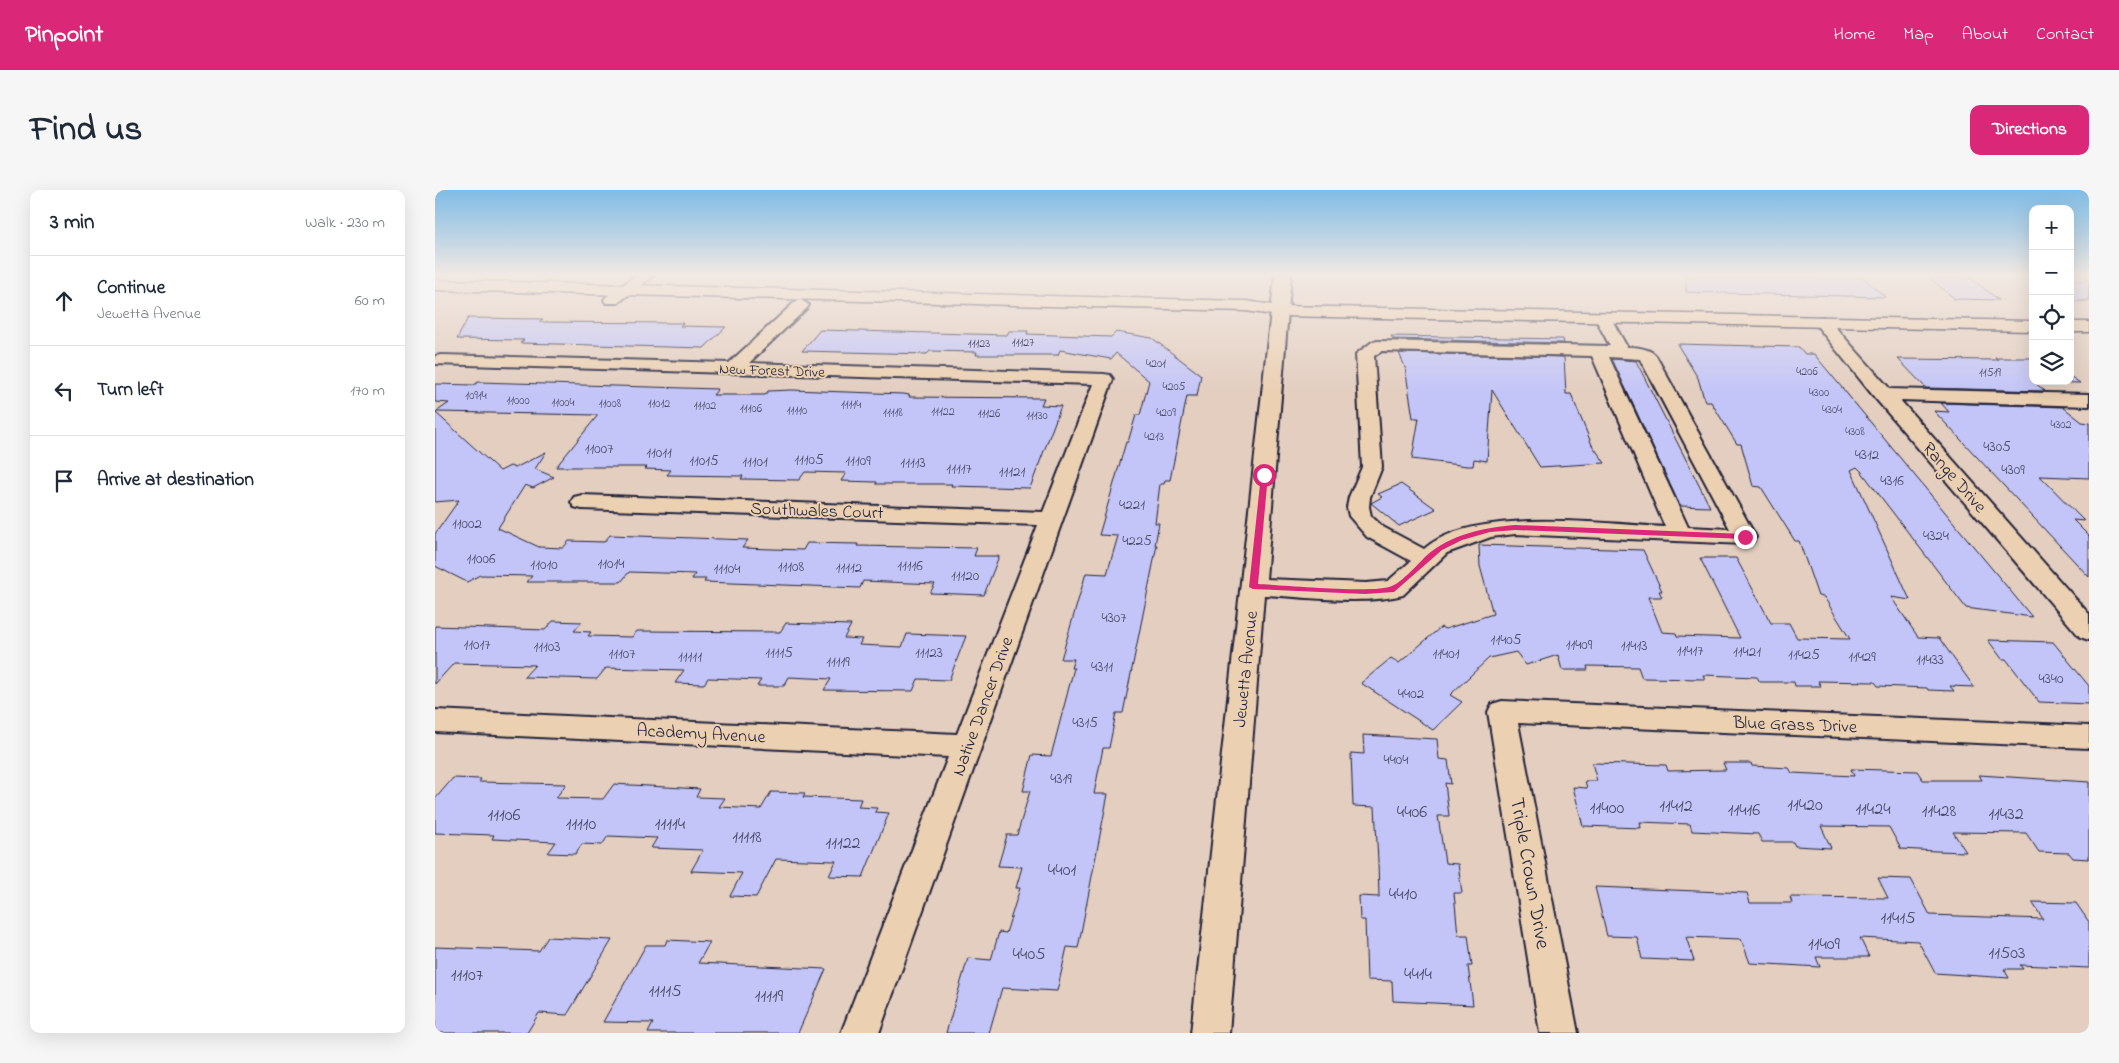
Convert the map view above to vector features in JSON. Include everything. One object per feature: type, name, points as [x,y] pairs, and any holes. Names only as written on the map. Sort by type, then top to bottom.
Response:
[{"type":"main road","points":[[1184,314],[1246,316],[1260,314]]},
{"type":"main road","points":[[1406,314],[2029,326]]},
{"type":"main road","points":[[2074,327],[2089,327]]},
{"type":"street","points":[[733,368],[790,314]]},
{"type":"street","name":"Jewetta Avenue","points":[[1210,1033],[1280,314]]},
{"type":"street","points":[[1603,318],[1621,351]]},
{"type":"street","name":"Range Drive","points":[[1821,322],[2089,631]]},
{"type":"street","points":[[1253,587],[1365,591],[1394,589],[1439,548],[1459,538],[1498,529],[1515,528],[1745,537],[1647,356],[1635,352],[1621,351],[1378,346],[1365,354],[1372,467],[1369,480],[1360,494],[1358,508],[1362,521],[1372,532],[1426,559]]},
{"type":"street","points":[[1599,351],[1680,534]]},
{"type":"street","name":"New Forest Drive","points":[[441,360],[1103,379]]},
{"type":"street","name":"Native Dancer Drive","points":[[860,1033],[1103,379]]},
{"type":"street","points":[[1882,394],[2089,400]]},
{"type":"street","name":"Southwales Court","points":[[582,502],[1052,518]]},
{"type":"street","name":"Blue Grass Drive","points":[[1502,712],[2089,737]]},
{"type":"street","name":"Triple Crown Drive","points":[[1502,712],[1567,1033]]},
{"type":"street","name":"Academy Avenue","points":[[435,721],[967,746]]},
{"type":"building","points":[[468,318],[543,319],[539,322],[683,323],[680,326],[726,327],[704,348],[520,343],[524,340],[457,339]]},
{"type":"building","points":[[820,330],[1007,335],[1009,331],[1028,331],[1027,334],[1111,337],[1116,332],[1152,338],[1201,375],[1197,396],[1187,396],[1170,480],[1165,480],[1164,484],[1160,484],[1155,523],[1159,523],[1155,545],[1157,545],[1123,713],[1116,713],[1109,748],[1103,748],[1094,794],[1108,794],[1078,948],[1067,947],[1057,991],[1002,988],[989,1033],[946,1033],[968,958],[991,960],[999,932],[1006,933],[1020,888],[1016,888],[1022,867],[998,866],[1007,835],[1017,835],[1030,791],[1023,791],[1032,755],[1051,756],[1074,668],[1071,668],[1074,659],[1061,659],[1086,573],[1107,574],[1118,536],[1099,535],[1126,442],[1128,442],[1136,415],[1140,415],[1149,381],[1116,353],[1111,359],[1060,350],[1058,355],[976,355],[977,352],[930,351],[927,354],[802,351]]},
{"type":"building","points":[[1391,336],[1563,339],[1564,343],[1393,339]]},
{"type":"building","points":[[1677,344],[1799,347],[1805,354],[1814,354],[2032,617],[1966,608],[1861,471],[1857,467],[1851,470],[1910,600],[1891,597],[1918,637],[1939,638],[1974,687],[1950,686],[1954,691],[1928,690],[1927,688],[1878,686],[1875,682],[1818,681],[1821,686],[1795,686],[1794,682],[1760,682],[1757,677],[1703,675],[1705,679],[1642,678],[1638,667],[1587,666],[1588,670],[1562,670],[1558,655],[1526,665],[1516,652],[1489,658],[1450,695],[1462,702],[1433,730],[1361,683],[1391,658],[1399,663],[1441,627],[1445,629],[1493,614],[1480,566],[1479,545],[1643,550],[1662,591],[1659,591],[1662,597],[1648,597],[1662,632],[1676,633],[1677,636],[1740,638],[1700,558],[1736,558],[1771,623],[1789,623],[1797,638],[1850,639],[1824,597],[1818,596],[1799,541],[1795,541],[1761,487],[1753,486],[1741,444],[1737,444],[1711,402],[1705,402],[1698,378]]},
{"type":"building","points":[[1399,353],[1564,357],[1566,394],[1571,394],[1592,445],[1605,463],[1540,467],[1492,390],[1487,461],[1474,459],[1473,466],[1467,466],[1412,459],[1419,418],[1413,418],[1405,367]]},
{"type":"building","points":[[1995,358],[2029,358],[2029,385],[2038,385],[2045,391],[1926,388],[1898,359],[1998,360]]},
{"type":"building","points":[[1612,359],[1636,361],[1710,507],[1680,506]]},
{"type":"building","points":[[478,382],[718,389],[713,395],[765,395],[768,391],[791,390],[903,394],[910,395],[909,397],[1044,398],[1041,405],[1061,406],[1030,488],[951,486],[952,484],[876,484],[877,482],[841,481],[846,473],[805,472],[799,480],[741,479],[743,476],[667,475],[671,470],[645,469],[647,467],[556,467],[598,415],[436,412],[449,403],[435,402],[435,384],[474,385]]},
{"type":"building","points":[[1941,403],[2063,407],[2082,422],[2089,423],[2089,478],[2040,476],[2084,521],[2073,520],[2089,536],[2089,577],[1934,411],[1949,412]]},
{"type":"building","points":[[435,412],[500,471],[510,466],[515,468],[546,452],[535,469],[554,477],[533,488],[525,485],[498,528],[539,547],[563,548],[569,541],[604,542],[610,535],[748,540],[742,548],[803,550],[807,543],[858,544],[857,546],[977,548],[974,556],[999,556],[984,595],[930,593],[935,584],[863,581],[860,588],[704,582],[706,579],[692,579],[695,574],[629,572],[621,582],[527,582],[532,576],[480,575],[467,582],[435,566],[435,534],[459,500],[435,502]]},
{"type":"building","points":[[1401,484],[1436,509],[1399,526],[1371,503],[1382,497],[1378,494]]},
{"type":"building","points":[[553,621],[582,622],[574,631],[591,632],[588,636],[632,637],[637,631],[780,632],[786,623],[851,625],[844,638],[862,639],[859,645],[902,647],[907,634],[966,636],[949,680],[918,679],[913,691],[824,690],[831,679],[789,677],[784,686],[757,686],[761,680],[708,678],[704,684],[675,683],[684,670],[606,668],[597,679],[524,677],[535,665],[454,663],[435,684],[435,626],[545,630]]},
{"type":"building","points":[[1988,640],[2053,642],[2089,686],[2089,704],[2039,702],[2006,659],[2002,659]]},
{"type":"building","points":[[1363,735],[1437,739],[1439,759],[1448,760],[1451,784],[1445,783],[1449,816],[1438,816],[1445,863],[1458,864],[1462,893],[1454,893],[1458,935],[1468,935],[1472,966],[1468,966],[1473,1005],[1393,1001],[1392,981],[1367,980],[1365,920],[1360,920],[1359,896],[1379,897],[1375,807],[1353,806],[1351,753],[1364,754]]},
{"type":"building","points":[[1592,763],[1666,765],[1668,771],[1726,770],[1723,763],[1751,763],[1752,766],[1789,768],[1792,773],[1854,776],[1851,769],[1917,771],[1923,780],[1982,780],[1979,775],[2089,782],[2089,859],[2073,858],[2069,853],[2039,852],[2026,833],[1953,832],[1966,852],[1901,849],[1889,827],[1821,826],[1831,848],[1795,846],[1793,842],[1762,842],[1758,834],[1692,831],[1690,824],[1640,822],[1641,828],[1583,826],[1573,787],[1587,788],[1585,781],[1597,781]]},
{"type":"building","points":[[453,778],[481,779],[479,782],[566,784],[556,798],[603,799],[614,784],[700,789],[696,797],[725,798],[719,807],[761,809],[771,792],[805,793],[803,797],[861,799],[858,807],[877,808],[875,812],[889,813],[863,877],[829,876],[836,861],[776,859],[756,897],[730,896],[742,873],[691,871],[703,850],[651,848],[657,838],[608,836],[602,845],[582,844],[575,854],[548,853],[556,842],[492,839],[494,835],[435,833],[435,799]]},
{"type":"building","points":[[1878,878],[1911,879],[1930,915],[2043,919],[2032,902],[2076,903],[2089,922],[2089,968],[2020,965],[2023,969],[2004,969],[2009,978],[1935,973],[1918,941],[1860,938],[1869,957],[1816,957],[1820,967],[1750,963],[1741,939],[1686,937],[1694,961],[1642,959],[1637,937],[1607,936],[1595,887],[1747,893],[1750,903],[1792,903],[1790,897],[1888,898]]},
{"type":"building","points":[[548,937],[612,940],[567,1015],[539,1013],[527,1033],[435,1033],[435,947],[539,951]]},
{"type":"building","points":[[667,940],[710,942],[698,963],[826,969],[798,1033],[648,1033],[653,1023],[603,1022],[646,945],[665,945]]},
{"type":"route","points":[[1264,475],[1253,587],[1365,591],[1394,589],[1439,548],[1459,538],[1489,530],[1515,528],[1745,537]]}]
